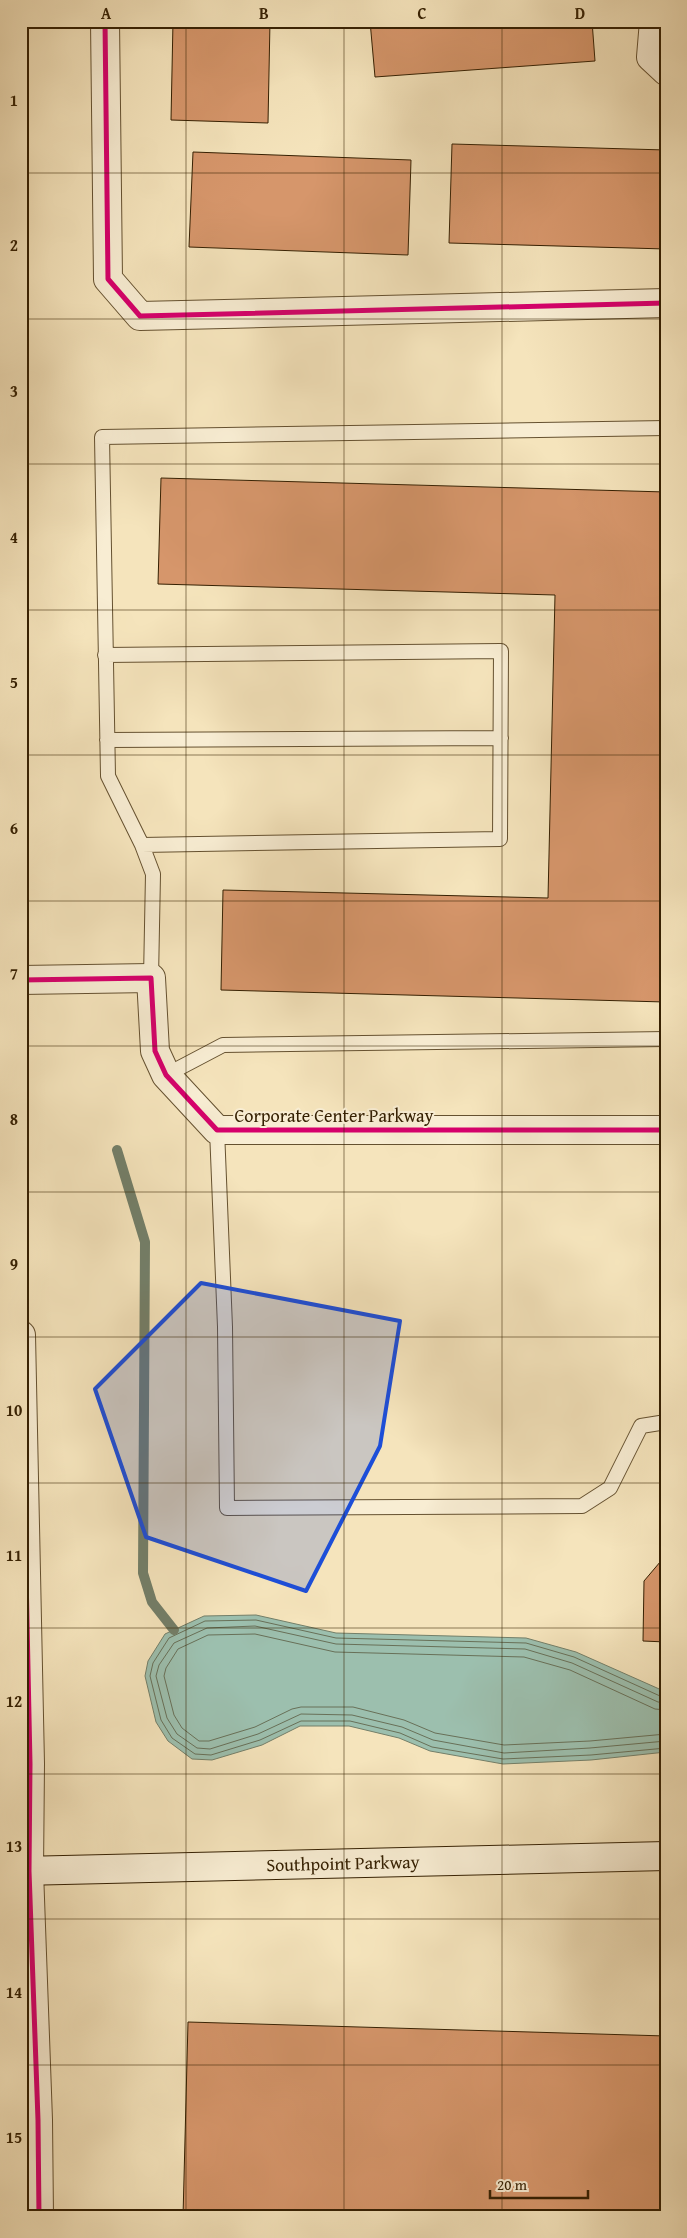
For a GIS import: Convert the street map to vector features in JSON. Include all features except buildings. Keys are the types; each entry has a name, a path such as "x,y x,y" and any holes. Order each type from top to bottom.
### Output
{"street":[{"path":"105,21 108,279 140,316 666,303"},
{"path":"654,21 651,57 666,71"},
{"path":"21,980 152,978"},
{"name":"Corporate Center Parkway","path":"152,978 155,1051 166,1075 217,1130 666,1130"},
{"path":"21,1335 30,1764 25,1871 40,2217"},
{"name":"Southpoint Parkway","path":"25,1871 666,1856"}],"lane":[{"path":"152,978 153,874 142,845 108,776 102,437 666,428"},
{"path":"105,655 501,651 500,840 142,845"},
{"path":"107,740 501,738"},
{"path":"166,1075 223,1045 666,1039"},
{"path":"217,1130 225,1327 227,1508 582,1506 610,1488 641,1426 666,1422"}],"highlighted area":[{"path":"201,1283 400,1321 380,1446 306,1591 146,1537 95,1389"}],"water":[{"path":"256,1615 336,1633 526,1638 576,1652 666,1692 666,1752 591,1760 503,1764 430,1751 399,1738 349,1726 300,1726 262,1745 212,1760 192,1759 168,1741 156,1722 145,1676 148,1661 165,1634 204,1616"}],"waterway":[{"path":"117,1150 145,1242 143,1573 152,1602 174,1630"}],"cycle path":[{"path":"105,21 108,279 140,316 666,303"},
{"path":"21,980 151,978 155,1051 166,1075 217,1130 666,1130"},
{"path":"21,1335 30,1764 29,1871 38,2120 39,2217"}]}
